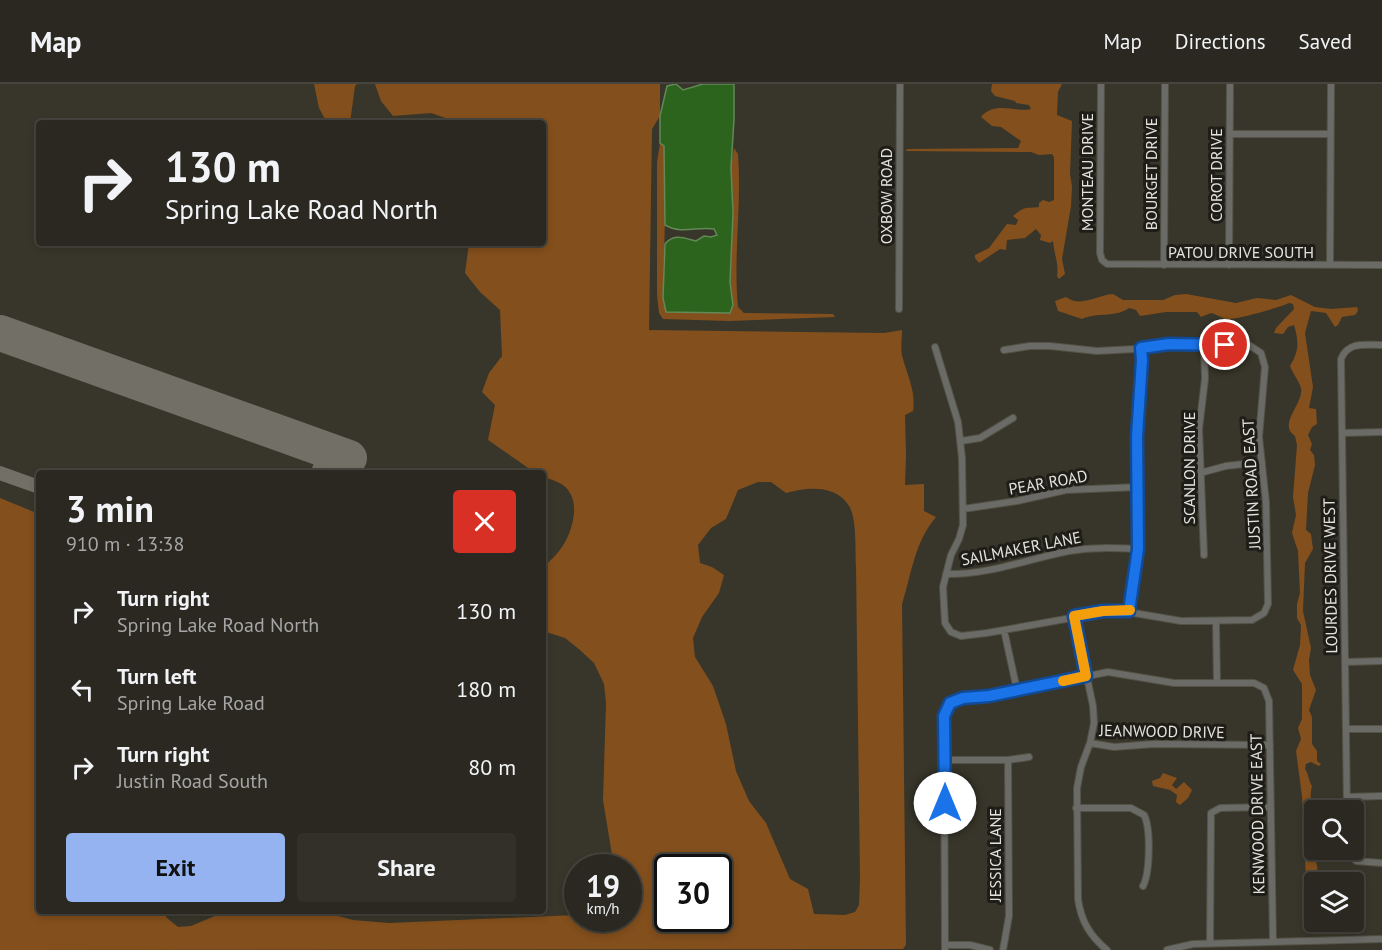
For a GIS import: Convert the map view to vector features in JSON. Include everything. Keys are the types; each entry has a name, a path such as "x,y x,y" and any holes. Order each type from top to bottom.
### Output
{"street":[{"name":"OXBOW ROAD","path":"899,309 900,84"},
{"name":"MONTEAU DRIVE","path":"1101,84 1100,253 1102,260"},
{"name":"BOURGET DRIVE","path":"1164,265 1165,84"},
{"name":"COROT DRIVE","path":"1229,265 1230,84"},
{"path":"1330,265 1331,84"},
{"path":"1230,134 1330,134"},
{"name":"PATOU DRIVE SOUTH","path":"1102,260 1112,265 1382,265"},
{"path":"1004,350 1050,345 1097,351 1169,344 1204,344"},
{"name":"JUSTIN ROAD EAST","path":"1204,344 1249,345 1260,353 1265,367 1259,437 1268,536 1268,604 1259,618 1216,622"},
{"name":"SCANLON DRIVE","path":"1204,344 1205,379 1199,429 1204,555"},
{"name":"LOURDES DRIVE WEST","path":"1347,797 1341,359 1345,350 1351,346 1382,345"},
{"path":"935,347 958,422 961,441 963,525 946,573 943,597 945,623 951,632 961,636 1103,611 1129,611 1167,620 1216,622 1217,683 1174,682 1118,672 1086,676 989,696 963,698 950,703 944,716 946,947 970,945 990,950"},
{"path":"1129,611 1138,549 1137,436 1141,348"},
{"path":"961,441 980,438 1013,418"},
{"path":"1342,433 1382,432"},
{"path":"1200,473 1226,466 1263,462"},
{"name":"PEAR ROAD","path":"963,508 1017,501 1066,490 1138,487"},
{"name":"SAILMAKER LANE","path":"946,573 981,572 1070,551 1095,548 1138,549"},
{"path":"1074,616 1093,714 1090,743 1078,781 1076,808 1079,911 1090,934 1107,950"},
{"path":"1004,630 1017,690"},
{"path":"1345,662 1382,661"},
{"name":"KENWOOD DRIVE EAST","path":"1217,683 1254,683 1264,688 1269,698 1273,941"},
{"path":"1346,729 1382,729"},
{"name":"JEANWOOD DRIVE","path":"1090,743 1114,747 1154,744 1270,745"},
{"path":"945,760 1008,760 1029,757"},
{"name":"JESSICA LANE","path":"1003,950 1009,923 1008,760"},
{"path":"1347,797 1382,796"},
{"path":"1210,943 1210,818 1213,811 1220,808 1270,807"},
{"path":"1076,808 1131,808 1144,814 1148,825 1148,873 1143,886"},
{"path":"1353,860 1382,863"},
{"path":"1167,950 1182,945 1210,943 1382,939"}],"shaded area":[{"path":"314,84 357,84 350,120 325,120 319,108"},
{"path":"375,84 660,84 660,116 652,129 649,330 884,333 902,330 902,356 914,404 913,411 905,415 905,485 924,484 924,511 936,517 918,548 902,604 906,945 903,949 0,950 0,498 36,513 36,914 165,914 178,927 191,926 220,914 330,914 353,920 389,923 564,916 564,932 642,932 642,854 612,854 603,800 606,703 604,684 594,663 580,650 565,638 546,632 546,566 563,545 570,531 574,515 573,500 562,484 546,478 546,470 531,470 488,440 495,405 482,392 489,373 502,356 500,310 480,292 465,273 469,246 546,246 546,120 451,120 431,113 393,116 381,101","holes":["758,482 771,482 786,493 802,489 829,491 843,499 852,511 853,518 856,566 860,879 859,905 855,912 845,915 814,914 808,889 790,879 766,823 749,801 736,771 726,724 713,686 695,657 693,638 702,617 719,593 724,575 700,563 698,545 711,528 726,519 738,490"]},
{"path":"676,84 683,90 703,84 734,84 730,282 733,305 730,313 666,312 663,298 665,244 676,237 696,241 704,236 717,235 714,229 683,230 665,225 664,146 660,143 660,116 667,86"},
{"path":"992,84 1062,84 1058,92 1057,115 1072,121 1070,174 1072,186 1062,259 1065,274 1059,279 1053,241 1050,243 1040,240 1041,235 1036,229 1025,238 1007,240 1006,250 1000,249 979,263 975,258 975,255 989,248 1007,224 1016,225 1018,220 1013,216 1021,210 1039,207 1039,203 1043,200 1049,202 1054,200 1054,157 1052,154 905,151 908,149 1018,148 1021,141 1001,127 992,126 981,117 999,108 1031,109 1029,105 995,96 991,91"},
{"path":"660,143 664,145 663,298 666,312 730,313 733,305 730,282 733,213 731,168 734,148 738,154 739,173 736,269 738,307 744,313 833,314 835,317 729,321 663,319 659,313 657,295 657,162"},
{"path":"1113,294 1123,300 1163,300 1175,295 1186,294 1236,303 1257,298 1276,300 1291,295 1315,307 1331,309 1357,307 1358,311 1355,315 1342,317 1335,327 1326,313 1311,311 1305,333 1313,387 1309,408 1316,409 1317,424 1312,427 1308,435 1312,444 1310,450 1314,455 1315,465 1308,493 1306,530 1311,534 1313,549 1305,563 1303,611 1311,648 1310,675 1316,690 1309,710 1312,717 1312,744 1317,751 1317,761 1321,764 1319,766 1311,762 1306,764 1305,769 1312,786 1312,800 1304,800 1304,838 1302,796 1296,751 1301,739 1298,728 1302,719 1302,684 1293,670 1300,645 1301,625 1297,618 1300,593 1298,551 1292,533 1296,515 1293,497 1297,445 1289,426 1299,401 1301,388 1290,366 1297,346 1294,325 1288,327 1283,334 1274,333 1294,309 1293,304 1289,303 1229,319 1211,313 1201,317 1197,312 1166,312 1140,316 1136,310 1129,308 1118,313 1082,319 1058,311 1055,301 1066,297 1083,301"},
{"path":"1163,773 1177,778 1172,785 1176,789 1184,782 1192,790 1188,798 1180,805 1176,802 1177,795 1170,790 1153,786 1152,781 1160,778"},
{"path":"1305,860 1315,860 1317,872 1306,872"}],"taxiway":[{"path":"319,470 327,450"},
{"path":"0,473 36,486"}],"runway":[{"path":"0,333 349,458"}],"slow traffic":[{"path":"1063,681 1086,676 1074,616 1103,611 1130,610"}],"route":[{"path":"945,803 944,716 950,703 957,699 989,696 1086,676 1074,616 1103,611 1129,611 1138,549 1137,436 1141,348 1169,344 1225,345"}]}
